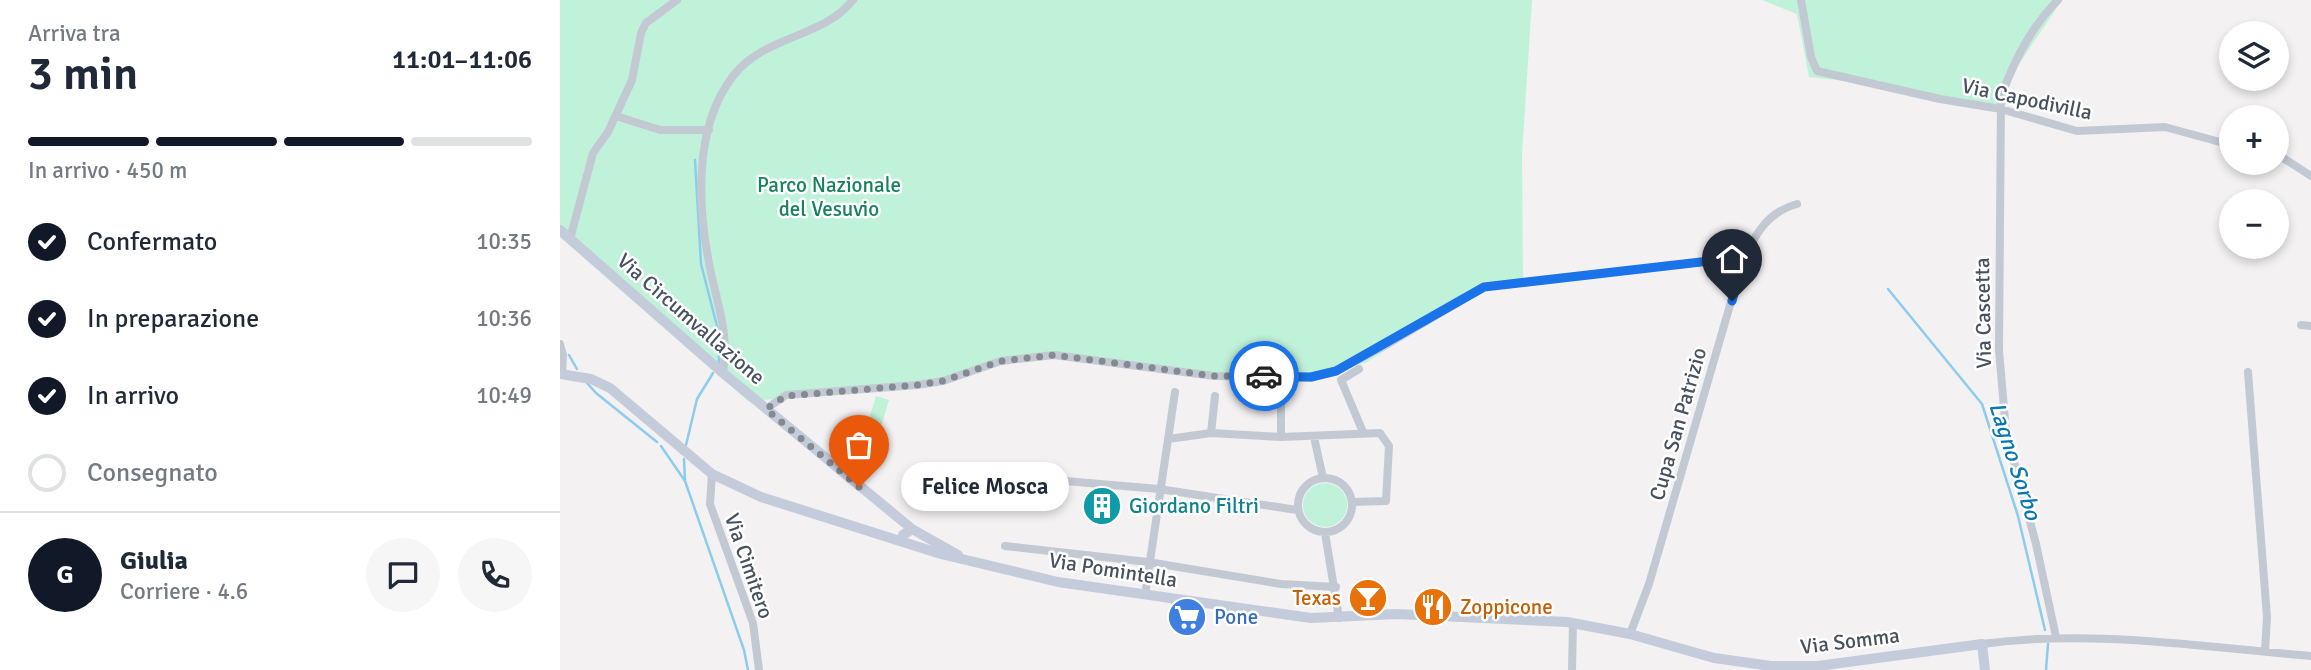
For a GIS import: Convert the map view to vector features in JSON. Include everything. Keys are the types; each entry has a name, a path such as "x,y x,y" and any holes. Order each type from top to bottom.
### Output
{"main road":[{"name":"Via Circumvallazione","path":"560,230 723,373 895,517 909,536"},
{"name":"Via Pomintella","path":"561,374 591,379 610,388 712,474 761,496 884,536 909,536 963,559 1004,572 1275,615 1339,618 1397,614"},
{"name":"Via Somma","path":"1397,614 1573,623 1630,634 1714,658 1771,666 1818,666 1982,644"},
{"path":"1982,644 1985,670"}],"street":[{"path":"570,239 593,153 616,117 636,69 637,44 641,33 646,23 677,0"},
{"path":"723,373 726,332 703,221 704,167 709,130 721,93 753,55 781,40 827,23 844,11 853,0"},
{"name":"Via Capodivilla","path":"1801,0 1811,57 1817,71 1940,99 2001,109 2077,131 2165,127 2219,142"},
{"name":"Via Cascetta","path":"2056,637 2036,544 2006,432 1998,350 2001,97 2010,70 2042,18 2058,0"},
{"path":"616,117 660,130 709,130"},
{"path":"2289,162 2311,176"},
{"name":"Cupa San Patrizio","path":"1630,634 1649,584 1744,257 1759,228 1779,209 1797,204"},
{"path":"766,409 786,396 930,383 1001,361 1042,356 1114,361 1214,376 1311,377 1336,371 1484,287 1744,257"},
{"path":"2301,325 2311,326"},
{"path":"560,344 563,355 561,374"},
{"path":"1359,369 1341,380 1363,432"},
{"path":"2248,372 2267,617 2265,651"},
{"path":"1145,595 1175,392"},
{"path":"1211,433 1216,396"},
{"path":"1281,397 1281,437"},
{"path":"1168,439 1211,433 1314,437 1380,433 1389,446 1386,502 1352,502"},
{"path":"1314,437 1323,478"},
{"name":"Via Cimitero","path":"712,474 710,504 753,623 760,670"},
{"path":"1018,477 1159,489 1297,510"},
{"path":"1323,478 1331,478 1345,487 1352,502 1349,520 1343,527 1325,533 1310,529 1297,510 1300,492 1314,480 1323,478"},
{"path":"1325,533 1339,618"},
{"path":"1005,546 1148,562 1227,577 1336,587"},
{"path":"1572,670 1573,623"},
{"name":"Via Somma","path":"1982,644 2056,637 2137,639 2311,656"}],"green space":[{"name":"Parco Nazionale del Vesuvio","path":"560,0 1532,0 1522,154 1523,281 1483,288 1367,362 1306,380 1211,378 1089,359 1036,357 979,369 936,386 748,401 560,237"},
{"path":"1762,0 2062,0 2015,70 1997,112 1855,82 1809,77 1797,14"},
{"path":"876,396 889,400 875,447 862,443"},
{"path":"1325,483 1334,484 1341,489 1346,496 1346,514 1341,521 1334,526 1325,527 1316,526 1309,521 1304,514 1303,505 1304,496 1309,489 1316,484"}],"waterway":[{"path":"695,160 701,264 718,330 719,363"},
{"name":"Lagno Sorbo","path":"1888,289 1982,404 2018,516 2045,630"},
{"path":"569,355 577,369"},
{"path":"686,445 697,399 713,373"},
{"path":"587,383 657,442"},
{"path":"661,446 685,481"},
{"path":"684,459 685,481 744,650 748,670"},
{"name":"Lagno Sorbo","path":"2046,670 2048,644"}],"way so far":[{"path":"859,487 766,409 774,401 786,396 943,381 1001,361 1036,356 1054,355 1114,361 1214,376 1264,376"}],"place":[{"name":"Felice Mosca","path":"859,487"},
{"name":"Giordano Filtri","path":"1102,506"},
{"name":"Texas","path":"1368,598"},
{"name":"Zoppicone","path":"1433,607"},
{"name":"Pone","path":"1187,617"}],"route":[{"path":"1264,376 1311,377 1336,371 1484,287 1497,284 1687,266 1744,257 1732,301"}]}
